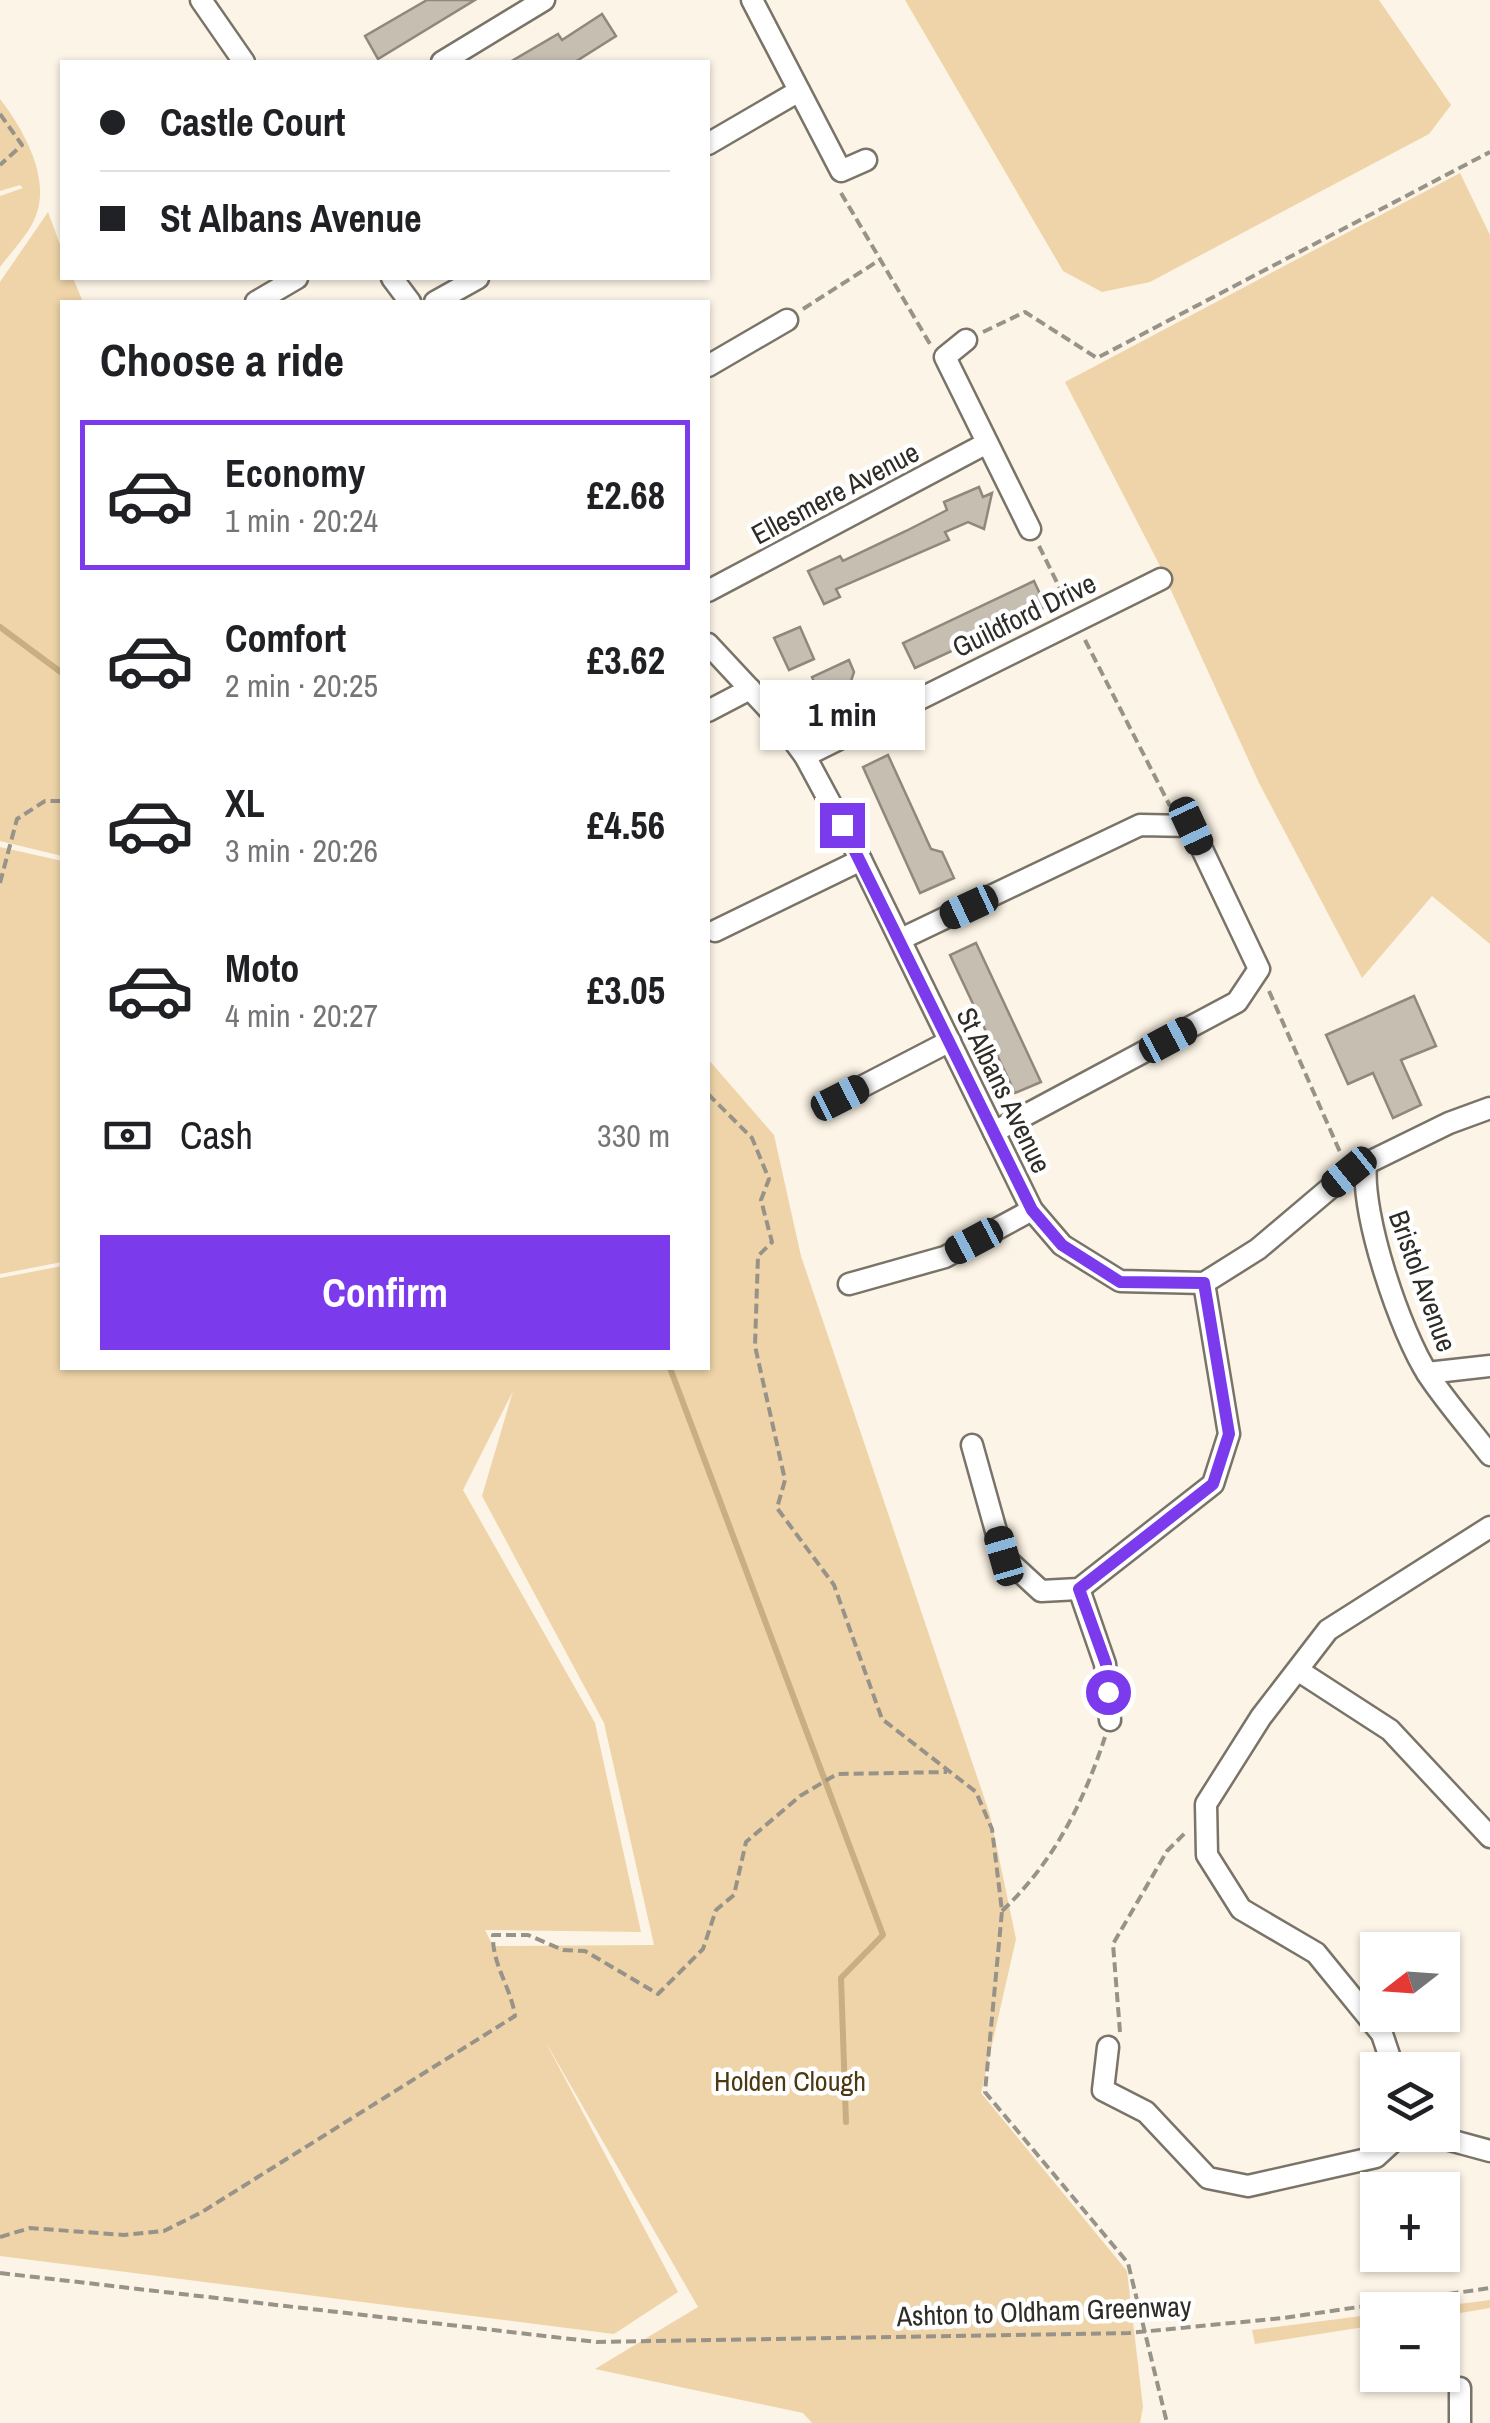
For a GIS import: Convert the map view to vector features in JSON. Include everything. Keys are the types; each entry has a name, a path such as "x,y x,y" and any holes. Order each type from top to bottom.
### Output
{"street":[{"path":"201,0 243,60"},
{"path":"445,60 544,0"},
{"path":"752,0 841,171 866,160"},
{"path":"710,143 800,91"},
{"path":"259,300 294,280"},
{"path":"439,300 474,280"},
{"path":"710,365 786,320"},
{"path":"966,340 945,357 1030,529"},
{"name":"Ellesmere Avenue","path":"710,590 988,443"},
{"name":"Guildford Drive","path":"805,756 1161,580"},
{"name":"St Albans Avenue","path":"710,646 805,756 901,939 1032,1210 1062,1245 1120,1282 1204,1283"},
{"path":"710,709 750,689"},
{"path":"901,939 1140,826 1191,826 1259,969 1237,1002 994,1132"},
{"path":"714,931 861,860"},
{"path":"840,1098 950,1041"},
{"path":"972,1445 1004,1556 1041,1591 1079,1589 1213,1484 1229,1434 1204,1283 1258,1249 1357,1168 1449,1123 1490,1108"},
{"name":"Bristol Avenue","path":"1357,1168 1388,1276 1427,1373 1490,1455"},
{"path":"848,1284 945,1257 1032,1210"},
{"path":"1427,1373 1490,1366"},
{"path":"1388,2052 1382,2034 1316,1953 1241,1909 1207,1855 1206,1804 1261,1718 1328,1630 1490,1527"},
{"path":"1079,1589 1106,1664 1110,1720"},
{"path":"1299,1671 1390,1730 1490,1837"},
{"path":"1108,2047 1104,2090 1146,2112 1208,2178 1248,2186 1376,2157 1381,2152"},
{"path":"1460,2143 1490,2151"},
{"path":"1460,2392 1460,2423"}],"path":[{"path":"0,114 22,145 0,165"},
{"path":"966,340 1025,312 1097,358 1490,152"},
{"path":"841,171 841,192 878,262 924,339 945,357"},
{"path":"786,320 878,262"},
{"path":"1030,529 1180,826"},
{"path":"0,882 18,819 45,801 60,801"},
{"path":"1259,969 1357,1168"},
{"path":"710,1096 752,1138 769,1179 761,1200 772,1242 758,1256 755,1346 785,1480 777,1508 834,1585 882,1719 976,1792 992,1828 1002,1911 985,2092 1128,2263 1166,2423"},
{"path":"1002,1911 1038,1877 1055,1847 1088,1788 1110,1720"},
{"path":"0,2237 30,2228 124,2235 164,2231 202,2212 515,2016 512,1998 492,1955 493,1935 528,1934 563,1950 585,1951 658,1994 671,1986 703,1949 716,1910 734,1895 746,1842 800,1796 837,1774 949,1772"},
{"path":"1108,2047 1121,2030 1113,1944 1182,1831"},
{"name":"Ashton to Oldham Greenway","path":"0,2273 598,2342 1144,2331 1282,2318 1490,2288"}],"green space":[{"path":"905,0 1379,0 1451,105 1429,134 1150,282 1102,292 1063,271"},
{"path":"0,99 32,153 40,200 33,222 0,267 0,196 23,188 20,185 0,191"},
{"path":"1460,173 1490,235 1490,944 1432,896 1362,978 1259,783 1158,562 1065,382"},
{"path":"48,212 60,245 60,280 74,280 82,300 60,300 60,856 0,841 0,282"},
{"path":"0,847 60,861 60,1262 0,1274"},
{"name":"Holden Clough","path":"710,1061 774,1135 801,1256 990,1815 1016,1939 981,2093 1127,2271 1143,2407 1140,2423 812,2423 803,2413 595,2369 698,2307 544,2039 678,2292 614,2334 0,2256 0,1278 60,1266 60,1370 710,1370","holes":["513,1391 482,1496 604,1723 654,1945 493,1946 485,1930 641,1932 595,1723 463,1490"]},
{"path":"1490,2300 1490,2308 1460,2313 1460,2304"},
{"path":"1360,2316 1360,2328 1255,2344 1252,2330"}],"building":[{"path":"427,0 475,0 378,59 365,36"},
{"path":"602,14 616,36 578,60 513,60 558,34 562,40"},
{"path":"979,487 983,497 992,493 984,529 968,522 945,532 949,540 836,589 840,597 824,604 808,571 840,556 843,561 906,531 947,510 944,502"},
{"path":"1034,581 1046,607 915,668 903,643"},
{"path":"800,627 814,659 789,670 774,638"},
{"path":"849,660 854,672 848,690 852,697 826,709 812,677"},
{"path":"888,755 931,849 942,852 954,878 920,893 863,767"},
{"path":"976,943 1041,1082 1015,1093 950,955"},
{"path":"1414,996 1436,1046 1401,1060 1421,1105 1393,1118 1373,1073 1348,1084 1326,1035"}],"waterway":[{"path":"0,627 60,672"},
{"path":"671,1370 883,1935 841,1978 846,2122"}],"route":[{"path":"842,825 1032,1210 1062,1245 1120,1282 1204,1283 1229,1434 1213,1484 1079,1589 1106,1664 1108,1692"}]}
